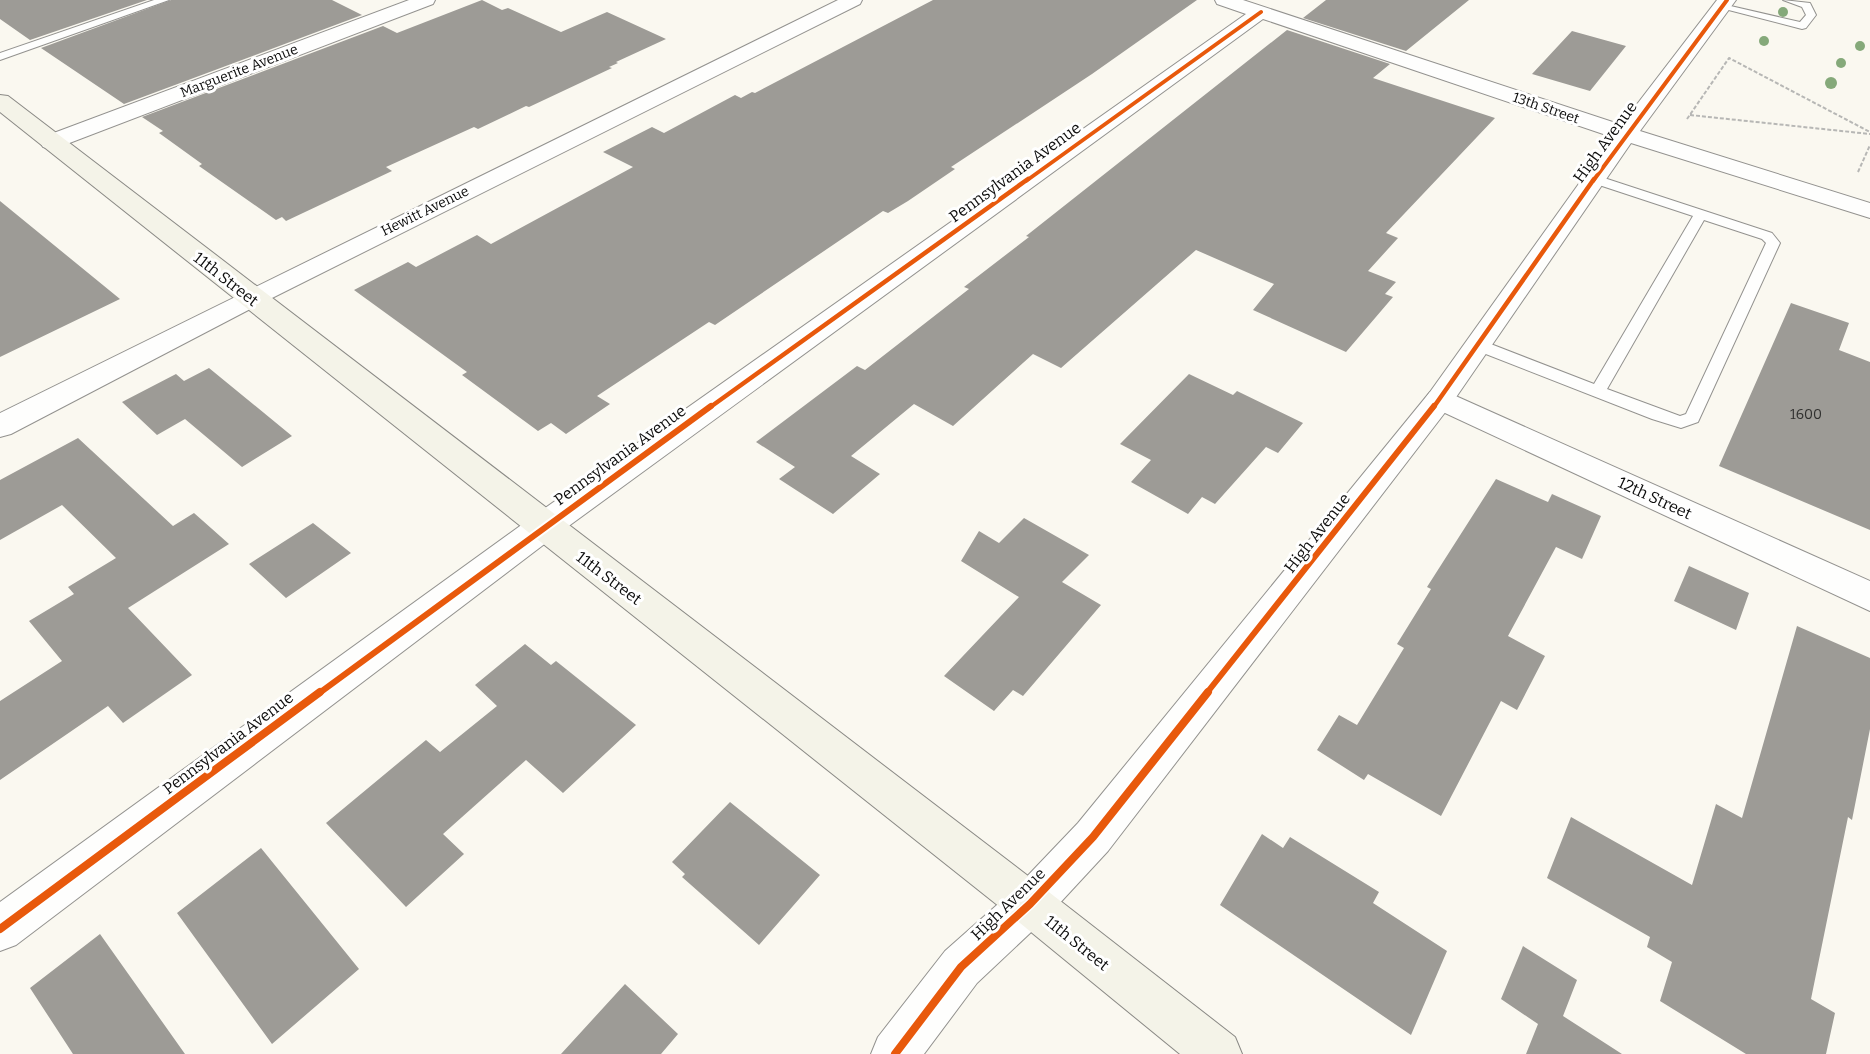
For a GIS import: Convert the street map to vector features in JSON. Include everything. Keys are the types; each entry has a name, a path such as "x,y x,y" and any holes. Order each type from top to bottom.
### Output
{"main road":[{"name":"11th Street","path":"0,101 543,527 1030,904 1114,974 1218,1054"}],"street":[{"name":"Marguerite Avenue","path":"51,142 426,0"},
{"name":"Hewitt Avenue","path":"0,426 251,298 852,0"},
{"name":"13th Street","path":"1224,0 1626,134 1870,211"},
{"name":"High Avenue","path":"894,1054 961,967 1030,904 1093,837 1440,399 1626,134 1724,4"},
{"name":"Pennsylvania Avenue","path":"0,929 543,527 1261,12"},
{"name":"12th Street","path":"1440,399 1870,597"}],"lane":[{"path":"0,57 164,0"},
{"path":"1724,4 1802,26 1811,15 1806,5 1788,0"},
{"path":"1478,345 1681,422 1692,418 1773,243 1767,236 1595,179"},
{"path":"1597,392 1701,214"}],"path":[{"path":"1729,58 1870,133 1690,115 1729,58"},
{"path":"1859,167 1870,145"}],"building":[{"path":"0,0 147,0 30,40 0,19"},
{"path":"171,0 332,0 362,15 124,104 41,48"},
{"path":"482,0 502,10 508,8 561,32 607,12 666,39 616,62 618,63 609,67 612,68 529,107 526,106 478,129 474,127 386,167 392,171 286,221 282,217 276,220 199,166 202,164 159,133 163,131 142,117 383,26 397,33"},
{"path":"933,0 1197,0 1092,74 951,167 955,169 908,201 888,213 883,211 715,325 709,322 597,396 610,404 566,434 551,423 538,431 462,375 467,372 354,290 408,262 416,267 477,235 491,244 633,167 603,152 652,127 664,133 735,95 741,98 752,92 755,93"},
{"path":"1326,0 1469,0 1406,51 1303,18"},
{"path":"1287,30 1390,64 1373,78 1495,118 1386,233 1398,238 1368,271 1396,282 1385,294 1393,297 1346,352 1253,310 1274,284 1196,250 1061,368 1033,354 953,426 914,404 851,456 880,474 833,514 779,479 795,467 756,442 857,366 865,370 969,289 964,287 1029,237 1026,236"},
{"path":"1572,31 1626,46 1590,91 1532,74"},
{"path":"0,201 120,299 0,357"},
{"path":"1791,303 1849,323 1839,350 1870,362 1870,530 1719,466"},
{"path":"209,368 292,436 242,467 185,419 157,435 122,402 176,374 184,381"},
{"path":"1189,374 1233,395 1237,391 1303,423 1278,453 1266,447 1215,504 1202,497 1188,514 1131,482 1151,460 1120,444"},
{"path":"78,438 173,526 194,513 229,544 128,608 192,675 123,723 108,706 0,780 0,701 62,661 29,621 74,594 68,587 116,558 62,505 0,540 0,480"},
{"path":"1496,479 1548,502 1552,494 1601,516 1582,559 1556,547 1508,636 1545,656 1517,710 1501,701 1441,816 1368,774 1364,780 1317,750 1339,715 1357,725 1404,648 1397,644 1431,589 1427,587"},
{"path":"1024,518 1089,555 1062,582 1101,605 1023,696 1013,690 994,711 944,676 1019,597 961,561 979,531 999,543"},
{"path":"313,523 351,553 286,598 249,564"},
{"path":"1689,566 1749,593 1736,630 1674,601"},
{"path":"1797,626 1870,658 1870,729 1852,820 1848,817 1811,999 1835,1013 1826,1054 1746,1054 1660,1001 1672,962 1647,947 1650,937 1547,878 1571,817 1692,885 1716,804 1742,818"},
{"path":"525,644 551,665 556,661 636,725 563,793 526,760 443,834 464,854 406,907 326,823 426,740 440,752 497,706 475,685"},
{"path":"730,802 820,875 759,945 682,877 685,874 672,862"},
{"path":"1262,834 1283,848 1290,837 1379,892 1373,903 1447,951 1411,1035 1220,905"},
{"path":"261,848 359,969 272,1044 177,913"},
{"path":"100,934 185,1054 73,1054 30,988"},
{"path":"1523,946 1577,980 1563,1016 1622,1054 1526,1054 1538,1024 1501,999"},
{"path":"625,984 678,1034 661,1054 561,1054"}],"cycle path":[{"path":"895,1054 961,967 1030,904 1093,837 1440,399 1626,134 1727,0"},
{"path":"0,929 543,527 1261,12"}]}
